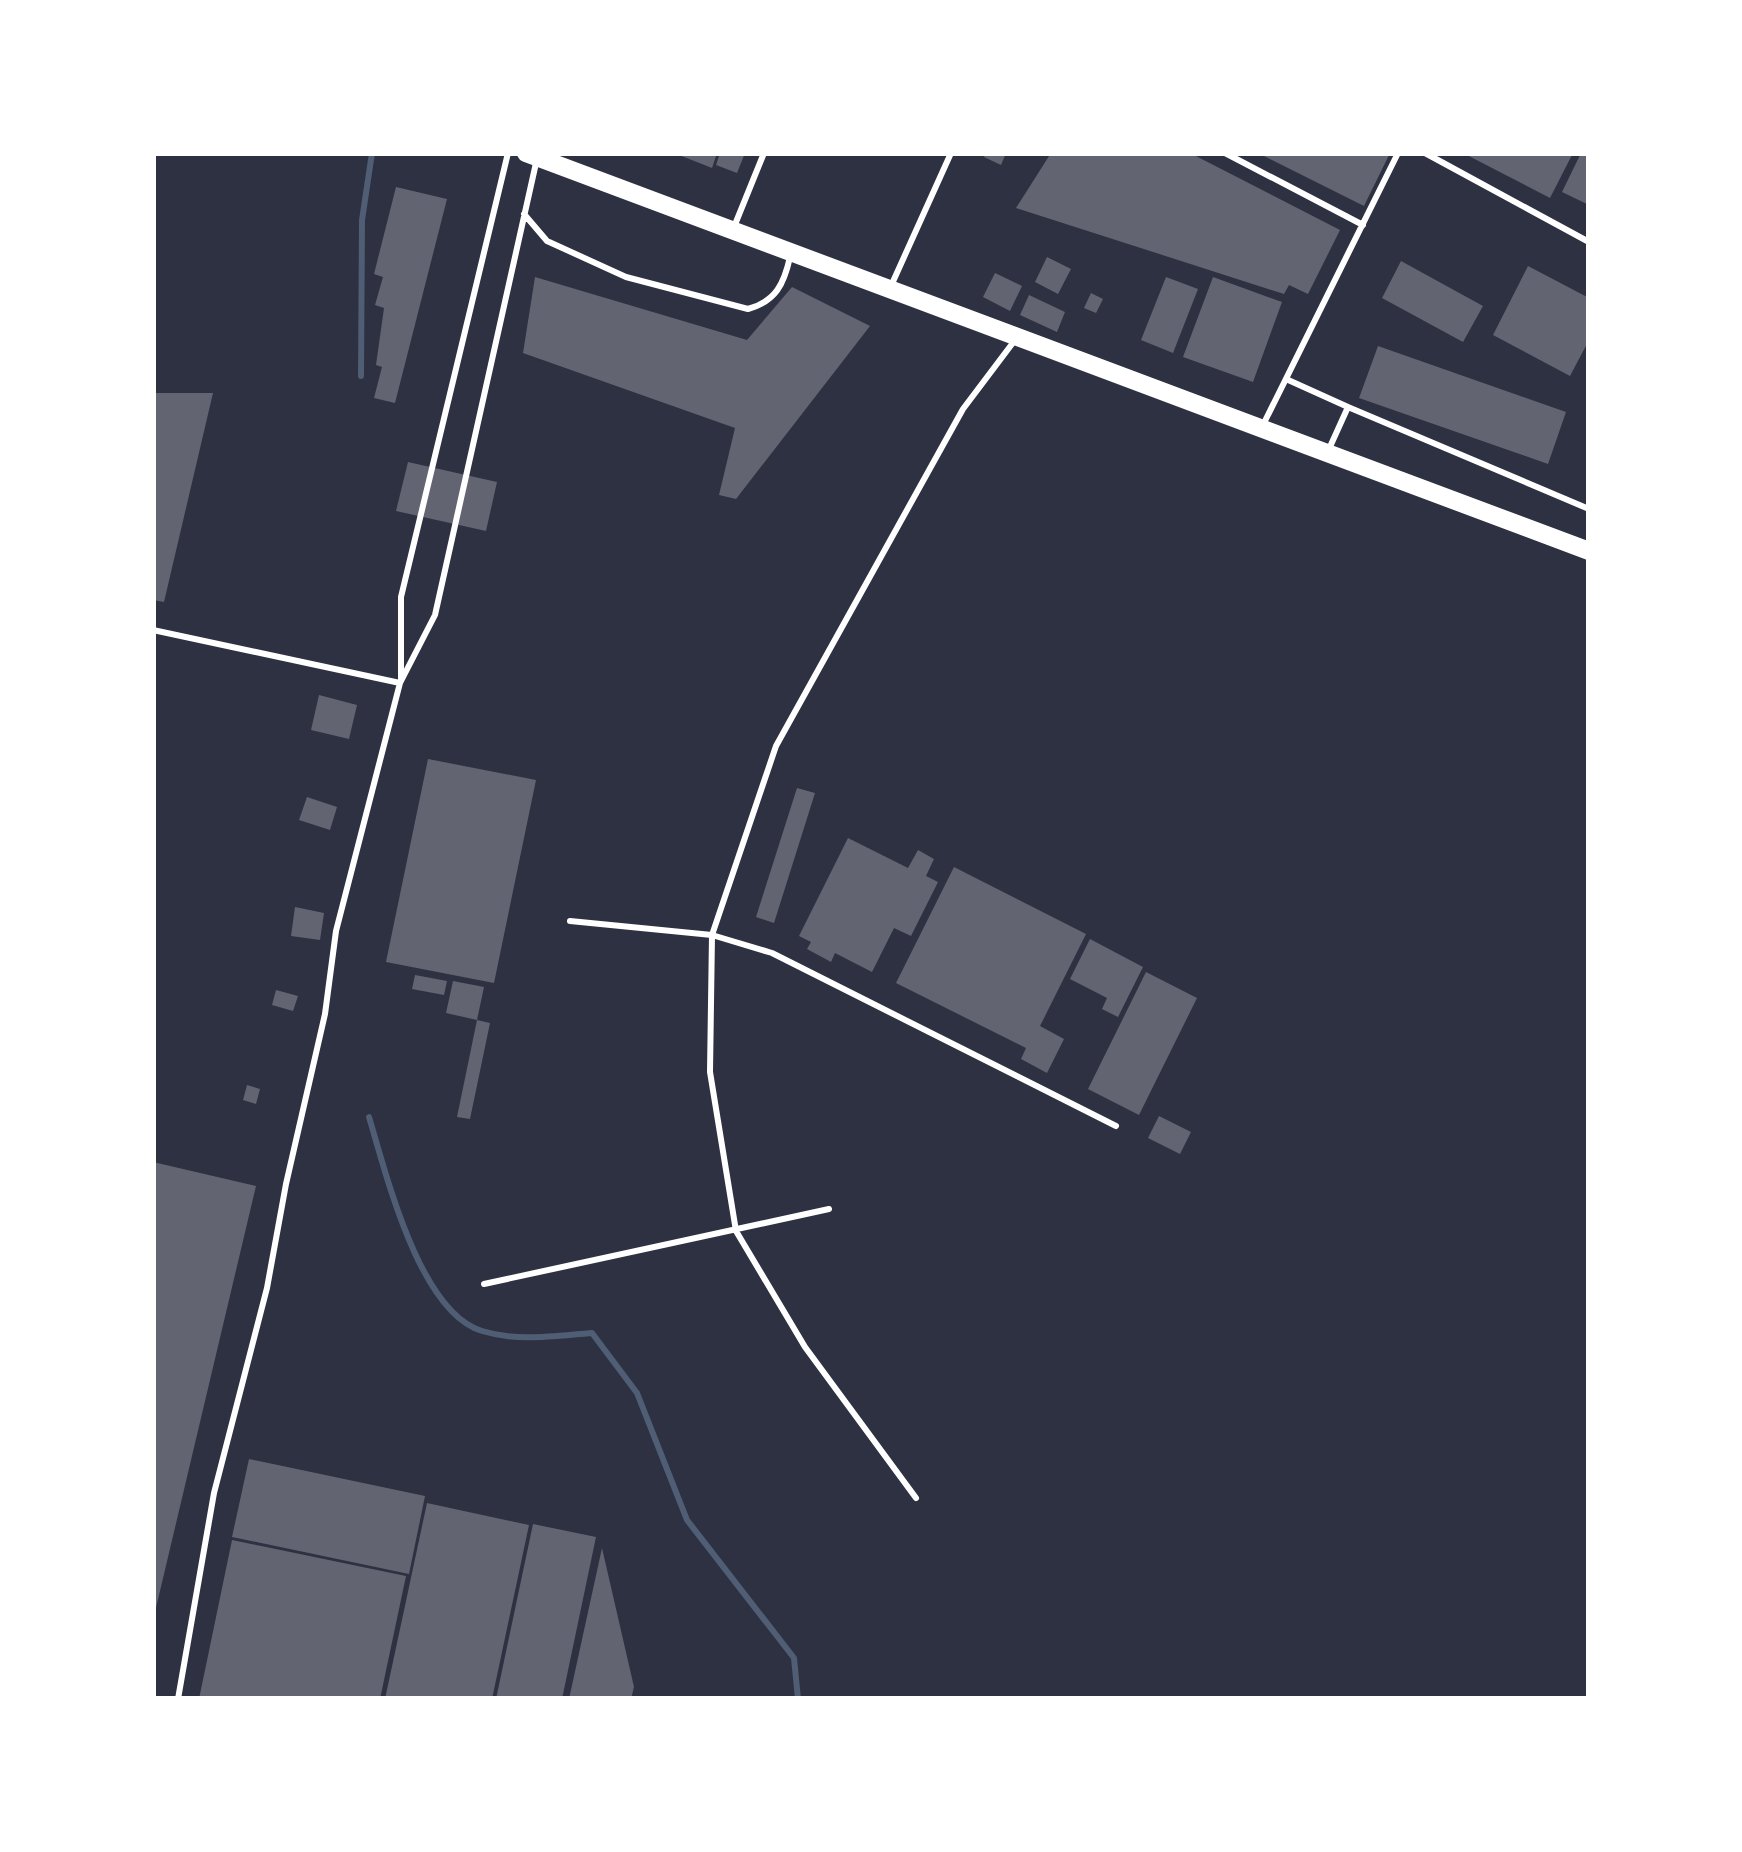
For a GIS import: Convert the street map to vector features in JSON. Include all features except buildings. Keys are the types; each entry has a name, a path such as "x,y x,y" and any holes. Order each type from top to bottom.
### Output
{"main road":[{"path":"531,155 1589,551"}],"lane":[{"path":"400,683 401,597 508,153"},
{"path":"732,231 764,153"},
{"path":"890,289 951,153"},
{"path":"1225,153 1363,225"},
{"path":"1260,430 1398,153"},
{"path":"1425,153 1589,242"},
{"path":"178,1699 214,1493 267,1288 325,1014 336,931 400,683 435,615 524,214 531,155"},
{"path":"524,214 547,241 626,277 748,308 764,304 784,284 791,254"},
{"path":"916,1498 805,1347 736,1232 710,1072 712,935 776,746 963,409 1018,336"},
{"path":"1286,380 1589,509"},
{"path":"1327,455 1348,407"},
{"path":"153,630 400,683"},
{"path":"570,921 712,935 772,953 1116,1126"},
{"path":"484,1283 829,1209"}],"waterway":[{"path":"361,376 362,220 372,153"},
{"path":"369,1117 408,1238 440,1297 460,1319 482,1331 509,1336 592,1333 637,1393 687,1520 794,1658 798,1699"}]}
